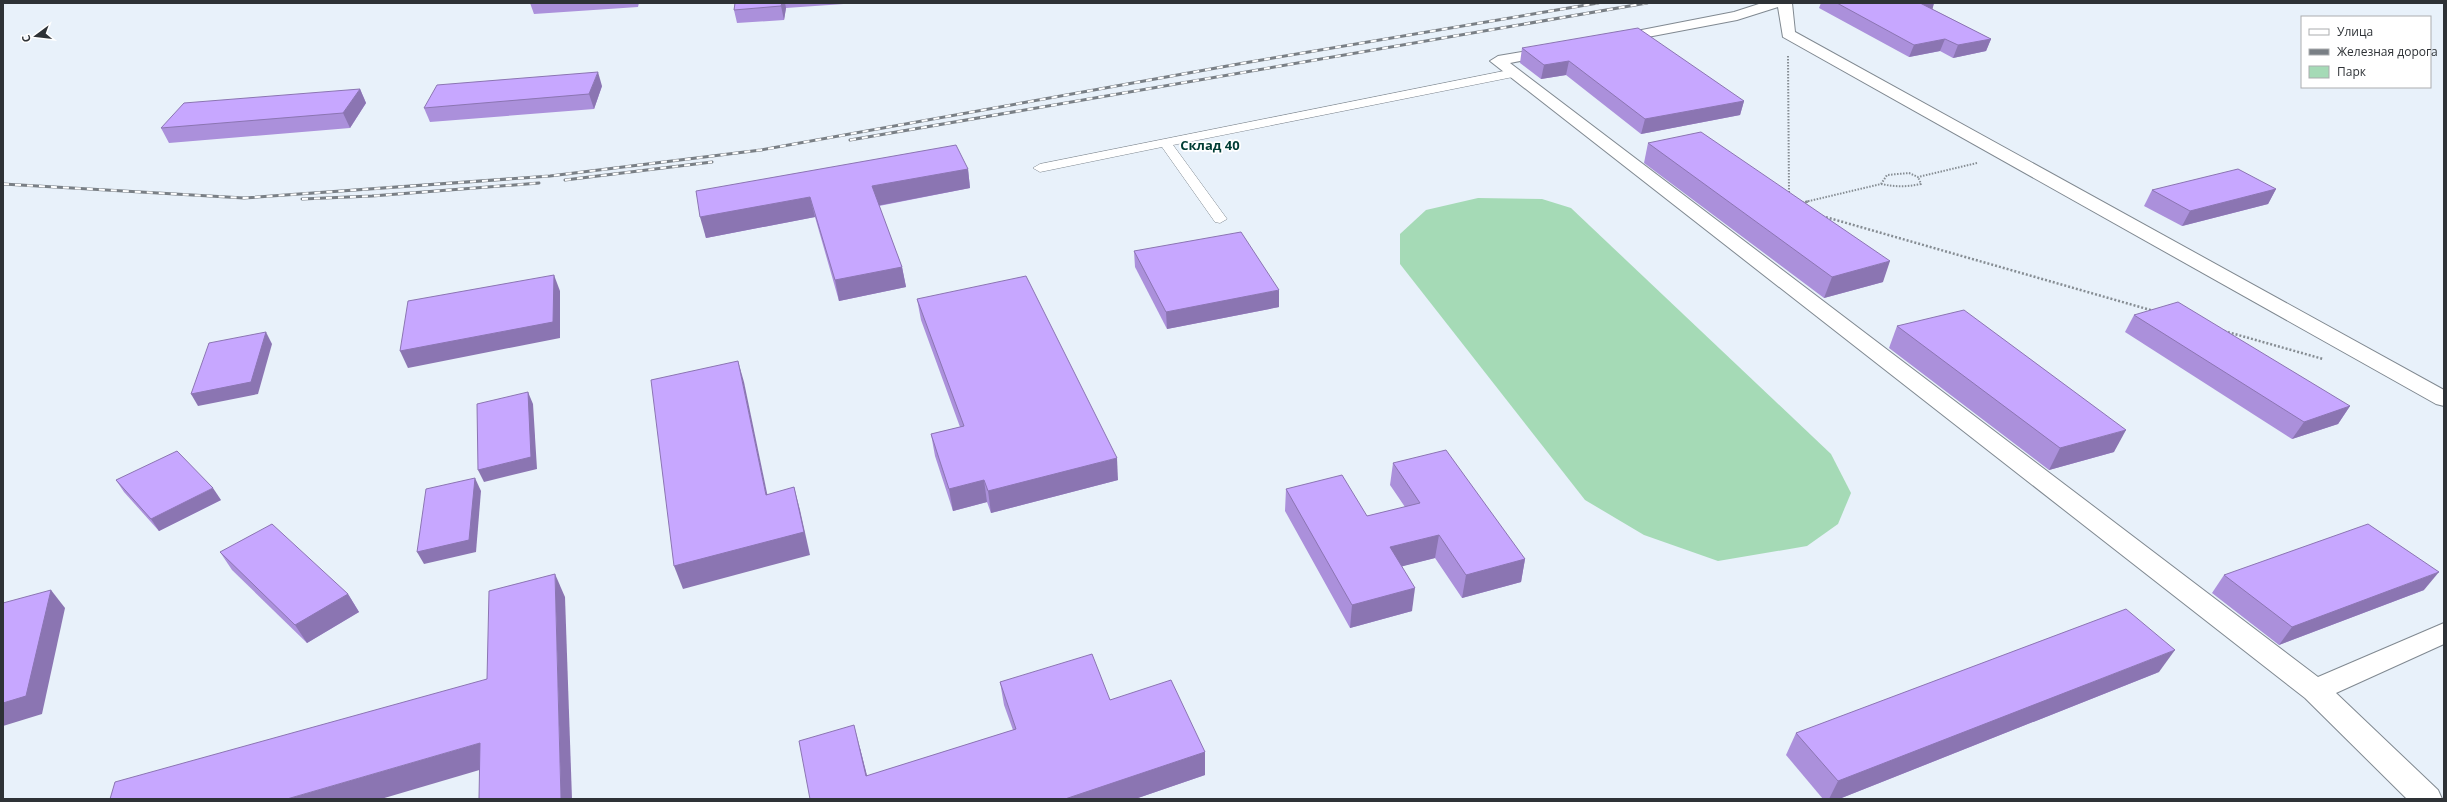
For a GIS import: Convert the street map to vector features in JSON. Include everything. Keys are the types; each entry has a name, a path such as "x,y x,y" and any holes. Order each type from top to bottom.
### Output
{"street":[{"path":"1598,42 1737,16 1776,3"},
{"path":"1784,3 1788,34 2004,156 2444,399"},
{"path":"1568,48 1498,61 2316,690 2427,799"},
{"path":"2316,690 2444,633"}],"lane":[{"path":"1040,168 1514,73"},
{"path":"1165,143 1220,219"}],"path":[{"path":"1788,34 1789,199"},
{"path":"1881,184 1887,175 1909,173 1918,177 2004,156"},
{"path":"1797,205 1881,184 1897,188 1910,187 1921,184 1918,177"},
{"path":"1820,215 2157,312"},
{"path":"2218,329 2326,360"}],"green space":[{"path":"1478,198 1542,199 1571,208 1831,454 1851,493 1838,524 1807,546 1718,561 1644,535 1585,500 1400,264 1400,234 1426,210"}],"building":[{"path":"735,3 782,3 781,6 734,10"},
{"path":"1837,3 1920,3 1991,39 1958,45 1945,39 1914,45"},
{"path":"1638,28 1744,101 1645,119 1569,61 1544,65 1522,48"},
{"path":"598,72 589,94 424,108 437,85"},
{"path":"360,89 343,113 161,128 184,103"},
{"path":"1701,132 1890,261 1832,277 1648,143"},
{"path":"956,145 968,169 872,186 902,267 835,280 810,197 700,217 696,191"},
{"path":"2238,169 2276,189 2190,211 2152,190"},
{"path":"1241,232 1279,290 1166,312 1134,251"},
{"path":"554,275 553,322 400,351 408,301"},
{"path":"1026,276 1117,458 988,491 984,480 949,489 931,434 964,426 917,299"},
{"path":"2178,302 2350,406 2304,422 2134,315"},
{"path":"1964,310 2126,430 2060,448 1897,326"},
{"path":"266,332 251,382 191,394 209,343"},
{"path":"738,361 766,495 794,487 804,532 674,566 651,380"},
{"path":"528,392 531,457 478,470 477,404"},
{"path":"1446,450 1525,559 1466,575 1439,535 1390,547 1415,588 1352,605 1286,489 1342,475 1367,516 1420,503 1393,463"},
{"path":"177,451 213,488 151,519 116,480"},
{"path":"475,478 469,540 417,552 426,489"},
{"path":"272,524 348,594 295,625 220,552"},
{"path":"2368,524 2439,572 2292,627 2224,575"},
{"path":"555,574 561,799 479,799 480,743 287,799 110,799 115,782 487,679 489,591"},
{"path":"51,590 26,696 3,703 3,603"},
{"path":"2126,609 2175,650 1838,781 1796,733"},
{"path":"1092,654 1110,700 1171,680 1205,752 1065,799 810,799 799,741 854,725 866,776 1016,729 1000,682"}],"railway":[{"path":"3,184 244,198 550,176 761,150 1244,63 1598,3"},
{"path":"850,140 1647,3"},
{"path":"565,180 712,162"},
{"path":"302,199 372,196 539,183"}],"district":[{"name":"Склад 40","path":"1210,145"}]}
